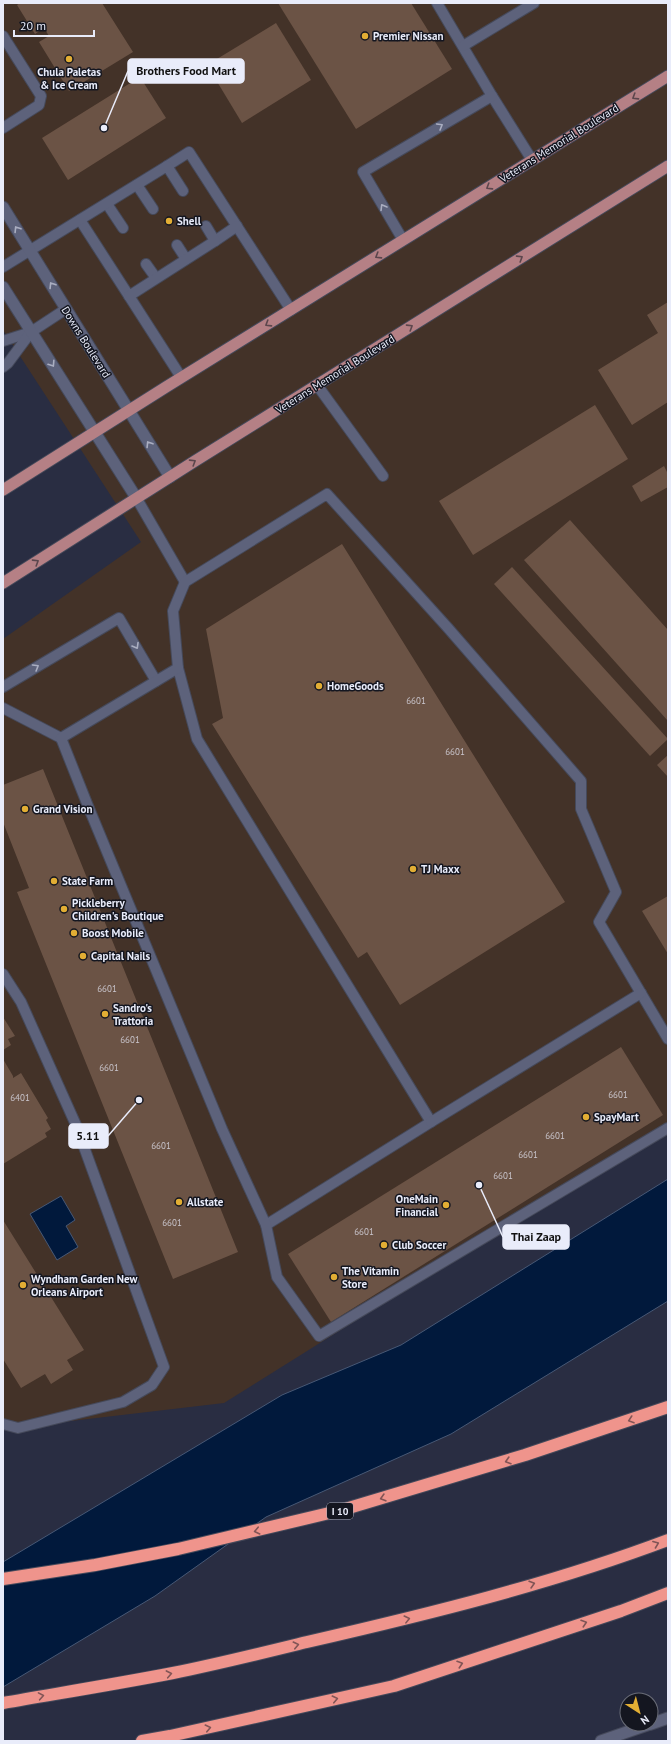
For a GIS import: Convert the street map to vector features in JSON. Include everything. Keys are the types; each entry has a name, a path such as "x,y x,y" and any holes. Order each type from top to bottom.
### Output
{"highway":[{"name":"I 10","path":"3,1579 95,1566 178,1549 342,1510 525,1456 668,1407"},
{"path":"3,1703 173,1673 369,1628 469,1603 549,1580 668,1540"},
{"path":"142,1741 394,1686 621,1611 668,1593"}],"main road":[{"name":"Veterans Memorial Boulevard","path":"3,490 181,377 668,76"},
{"name":"Veterans Memorial Boulevard","path":"3,583 666,166"}],"street":[{"name":"Downs Boulevard","path":"3,207 170,477"},
{"path":"3,288 137,499"},
{"path":"601,1741 627,1732"}],"lane":[{"path":"437,3 532,160"},
{"path":"463,46 534,3"},
{"path":"3,36 41,96 39,105 3,128"},
{"path":"403,240 362,172 492,96"},
{"path":"3,267 31,252 189,152 291,310"},
{"path":"167,166 183,191"},
{"path":"137,185 153,209"},
{"path":"107,204 123,228"},
{"path":"80,220 181,377"},
{"path":"206,226 215,241"},
{"path":"129,296 237,226"},
{"path":"177,245 186,259"},
{"path":"146,264 156,278"},
{"path":"3,341 31,332 66,309"},
{"path":"3,367 8,363 31,332"},
{"path":"317,385 383,476"},
{"path":"431,1122 197,739 178,668 173,611 185,582 327,494 448,628 581,781 580,809 616,892 599,922 668,1039"},
{"path":"137,499 185,582"},
{"path":"3,687 119,618 156,681"},
{"path":"61,738 178,668"},
{"path":"3,708 61,738 99,834 222,1129 266,1225 276,1277 320,1336 668,1128"},
{"path":"3,974 21,1002 76,1125 164,1366 152,1384 123,1402 18,1428 3,1424"},
{"path":"266,1225 641,993"}],"shaded area":[{"path":"3,3 668,3 668,1125 224,1403 3,1429 3,639 141,542 3,330"}],"water":[{"path":"668,1179 668,1301 451,1434 266,1517 155,1596 3,1687 3,1562 282,1395 401,1345"},
{"path":"61,1196 75,1220 66,1226 78,1247 57,1260 30,1214"}],"building":[{"path":"20,3 102,3 133,52 69,91 39,42 49,36 44,28 35,34 17,5"},
{"name":"Premier Nissan","path":"278,3 411,3 452,69 356,129"},
{"path":"276,23 311,80 242,123 207,65"},
{"path":"140,77 166,118 68,180 42,138"},
{"path":"668,302 668,402 632,425 598,370 658,333 647,315"},
{"path":"595,405 628,459 473,555 439,501"},
{"path":"664,466 668,474 668,487 641,502 632,486"},
{"path":"570,520 668,630 668,721 524,560"},
{"path":"342,544 565,902 400,1005 367,952 358,958 212,724 223,718 206,629"},
{"path":"512,567 668,739 650,756 494,584"},
{"path":"668,755 668,777 657,765"},
{"path":"43,769 238,1252 173,1279 17,892 29,888 3,822 3,785"},
{"path":"668,896 668,954 642,911"},
{"path":"3,1017 15,1036 8,1039 11,1045 3,1050"},
{"path":"621,1047 663,1115 331,1322 288,1254"},
{"path":"3,1059 13,1078 21,1073 48,1118 46,1120 51,1129 45,1133 47,1137 3,1164"},
{"name":"Wyndham Garden New Orleans Airport","path":"3,1220 84,1350 67,1360 73,1370 51,1384 45,1374 21,1388 3,1359"}],"place":[{"name":"Premier Nissan","path":"365,36"},
{"name":"Chula Paletas & Ice Cream","path":"69,59"},
{"name":"Brothers Food Mart","path":"104,128"},
{"name":"Shell","path":"169,221"},
{"name":"HomeGoods","path":"319,686"},
{"name":"Grand Vision","path":"25,809"},
{"name":"TJ Maxx","path":"413,869"},
{"name":"State Farm","path":"54,881"},
{"name":"Pickleberry Children's Boutique","path":"64,909"},
{"name":"Boost Mobile","path":"74,933"},
{"name":"Capital Nails","path":"83,956"},
{"name":"Sandro's Trattoria","path":"105,1014"},
{"name":"5.11","path":"139,1100"},
{"name":"SpayMart","path":"586,1117"},
{"name":"Thai Zaap","path":"479,1185"},
{"name":"Allstate","path":"179,1202"},
{"name":"OneMain Financial","path":"446,1205"},
{"name":"Club Soccer","path":"384,1245"},
{"name":"The Vitamin Store","path":"334,1277"},
{"name":"Wyndham Garden New Orleans Airport","path":"23,1285"}]}
